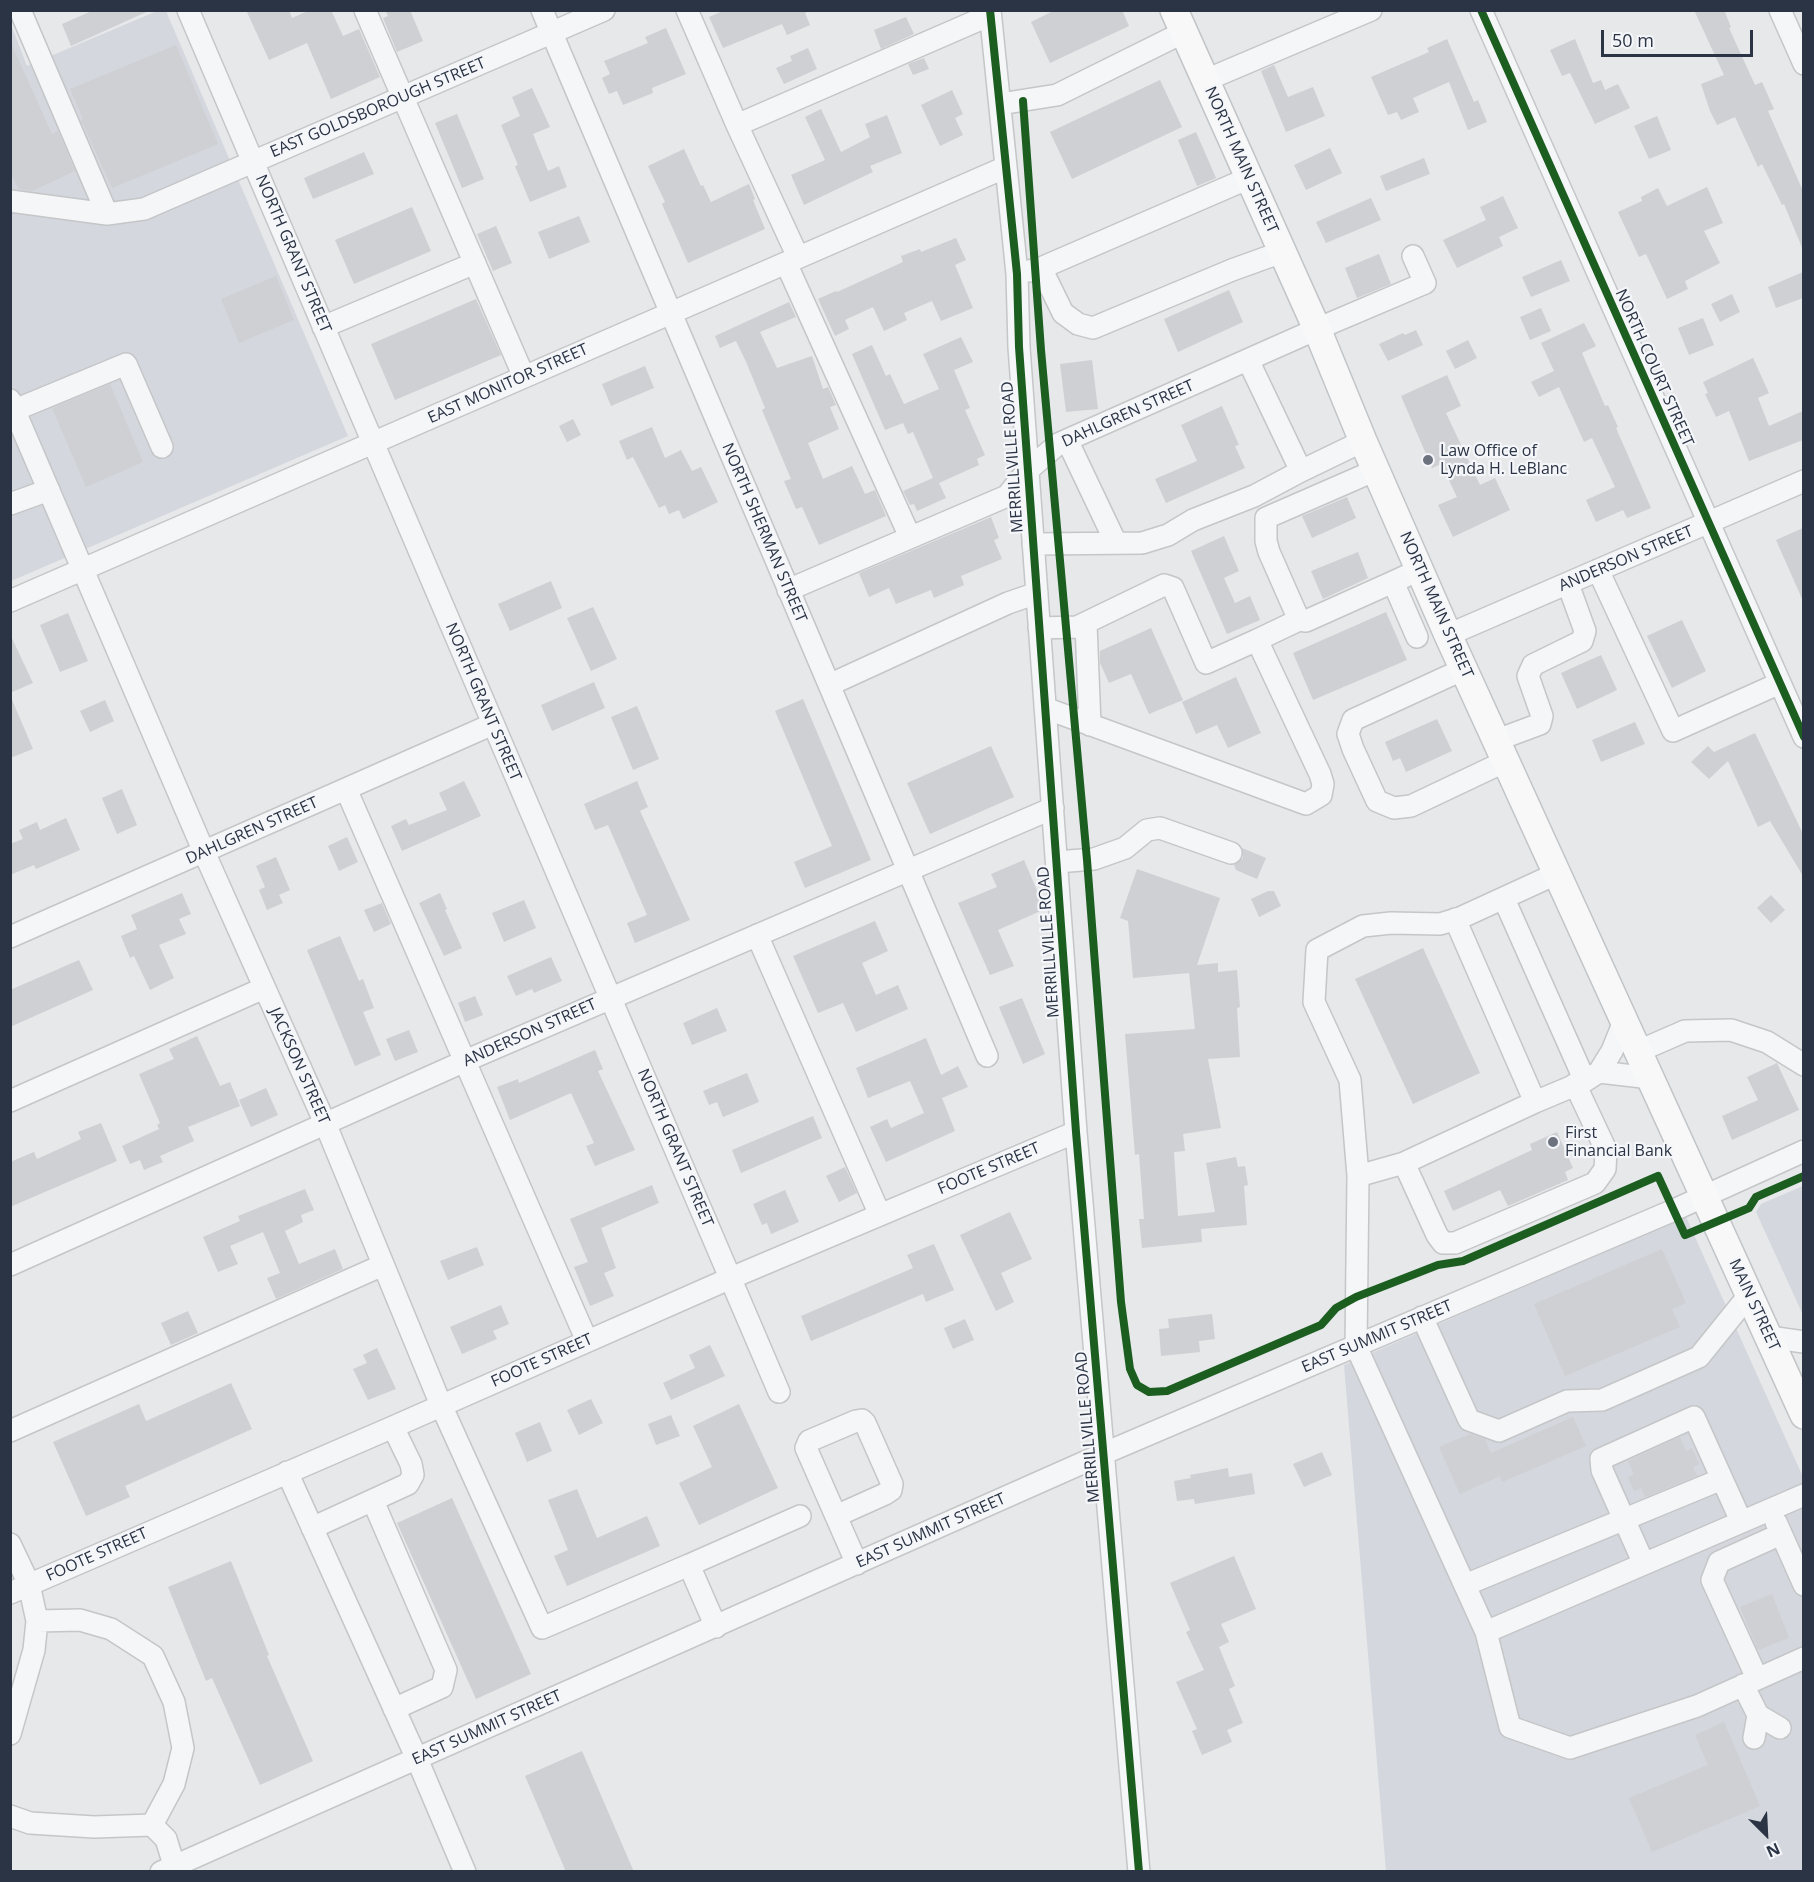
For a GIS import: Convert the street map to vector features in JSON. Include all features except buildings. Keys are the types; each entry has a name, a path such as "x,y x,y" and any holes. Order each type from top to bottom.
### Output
{"main road":[{"name":"NORTH MAIN STREET","path":"1179,21 1317,329 1448,635 1705,1196"},
{"name":"MAIN STREET","path":"1705,1196 1769,1337 1797,1384 1803,1415"}],"street":[{"path":"20,10 107,214"},
{"name":"NORTH GRANT STREET","path":"188,10 779,1392"},
{"path":"365,10 524,377"},
{"name":"NORTH SHERMAN STREET","path":"542,10 987,1056"},
{"name":"EAST GOLDSBOROUGH STREET","path":"10,201 107,214 144,209 604,10"},
{"path":"687,10 910,537"},
{"path":"1206,80 1371,10"},
{"name":"NORTH COURT STREET","path":"1481,10 1803,737"},
{"path":"1780,10 1803,64"},
{"path":"737,124 990,13"},
{"name":"MERRILLVILLE ROAD","path":"990,13 1017,274 1019,347 1076,1132 1139,1872"},
{"path":"1000,104 1057,94 1179,21"},
{"name":"EAST MONITOR STREET","path":"10,601 1006,167"},
{"path":"1017,274 1041,268 1250,178"},
{"path":"1041,268 1064,313 1078,324 1093,328 1232,270 1282,252"},
{"name":"DAHLGREN STREET","path":"788,590 1007,496 1028,471 1058,444 1425,283 1413,256"},
{"path":"323,327 475,263"},
{"path":"1248,360 1301,471"},
{"path":"12,408 126,364 162,447"},
{"name":"JACKSON STREET","path":"12,408 204,852 325,1123 441,1405 542,1628 689,1565"},
{"path":"1067,440 1116,543"},
{"path":"1033,544 1142,543 1168,535 1193,520 1254,496 1363,441"},
{"path":"1299,620 1269,552 1266,518 1376,470"},
{"name":"ANDERSON STREET","path":"1448,635 1803,481"},
{"path":"10,504 49,490"},
{"path":"1039,628 1077,627 1086,624 1164,585 1173,588 1206,663 1299,620 1306,621 1420,570"},
{"path":"1598,570 1673,730 1780,684"},
{"path":"1394,582 1417,637"},
{"path":"1464,669 1353,720 1348,734 1377,801 1394,808 1411,806 1540,724 1542,716 1528,676 1533,665 1582,641 1585,631 1568,584"},
{"path":"829,685 1008,603 1036,593"},
{"path":"1086,624 1090,724"},
{"path":"1045,708 1306,804 1321,795 1323,784 1257,640"},
{"name":"DAHLGREN STREET","path":"10,937 493,724"},
{"path":"346,789 587,1341"},
{"name":"ANDERSON STREET","path":"10,1265 465,1061 1053,808"},
{"path":"1057,862 1094,859 1125,848 1147,830 1160,828 1231,852"},
{"path":"1558,873 1504,899 1440,924 1391,923 1363,926 1317,950 1314,1002 1350,1080 1358,1176 1356,1346 1486,1632 1510,1727 1570,1748 1697,1706 1803,1658"},
{"path":"1404,1163 1437,1235 1443,1243 1455,1243 1594,1183 1605,1169 1606,1150 1586,1079 1504,899"},
{"path":"1455,919 1535,1102"},
{"path":"757,935 880,1215"},
{"path":"10,1101 264,988"},
{"path":"1586,1079 1617,1041 1625,1019"},
{"path":"1639,1051 1685,1031 1731,1030 1767,1042 1803,1065"},
{"path":"1358,1176 1404,1163 1586,1079 1651,1078"},
{"name":"FOOTE STREET","path":"20,1588 731,1278 1076,1132"},
{"name":"EAST SUMMIT STREET","path":"167,1868 1105,1453 1705,1196 1803,1151"},
{"path":"10,1431 383,1265"},
{"path":"1422,1317 1469,1419 1499,1431 1567,1401 1602,1400 1699,1357 1749,1295"},
{"path":"1769,1337 1803,1342"},
{"path":"1644,1564 1602,1470 1601,1459 1694,1417 1741,1521"},
{"path":"836,1516 891,1490 892,1484 888,1473 862,1420 809,1441 806,1448 857,1564"},
{"path":"312,1528 408,1484 413,1475 411,1464 393,1427"},
{"path":"287,1472 417,1759 465,1872"},
{"path":"1465,1585 1722,1479"},
{"path":"1486,1632 1803,1495"},
{"path":"373,1501 447,1670 442,1687 394,1709"},
{"path":"1770,1509 1803,1585"},
{"path":"716,1627 689,1565 800,1516"},
{"path":"1754,1738 1758,1715 1750,1682 1712,1580 1719,1562 1781,1534"},
{"path":"10,1734 34,1650 37,1621 20,1588 13,1553"},
{"path":"37,1621 80,1620 111,1629 153,1656 174,1702 183,1748 174,1784 152,1825"},
{"path":"1758,1715 1780,1728"},
{"path":"10,1816 41,1824 94,1827 152,1825 166,1839 167,1868"}],"shaded area":[{"path":"157,11 166,11 348,436 11,581 10,22 27,66"},
{"path":"1803,1186 1803,1315 1756,1212 1761,1204"},
{"path":"1686,1217 1803,1477 1803,1871 1386,1871 1344,1365"}],"cycle path":[{"path":"990,10 1017,274 1019,347 1076,1132 1139,1872"},
{"path":"1481,10 1804,737"},
{"path":"1023,101 1041,350 1087,860 1121,1302 1130,1369 1137,1385 1149,1392 1167,1391 1321,1325 1336,1308 1356,1297 1438,1265 1463,1261 1658,1176 1685,1235 1749,1208 1756,1197 1804,1176"}],"place":[{"name":"Law Office of Lynda H. LeBlanc","path":"1428,460"},
{"name":"First Financial Bank","path":"1553,1142"}]}
